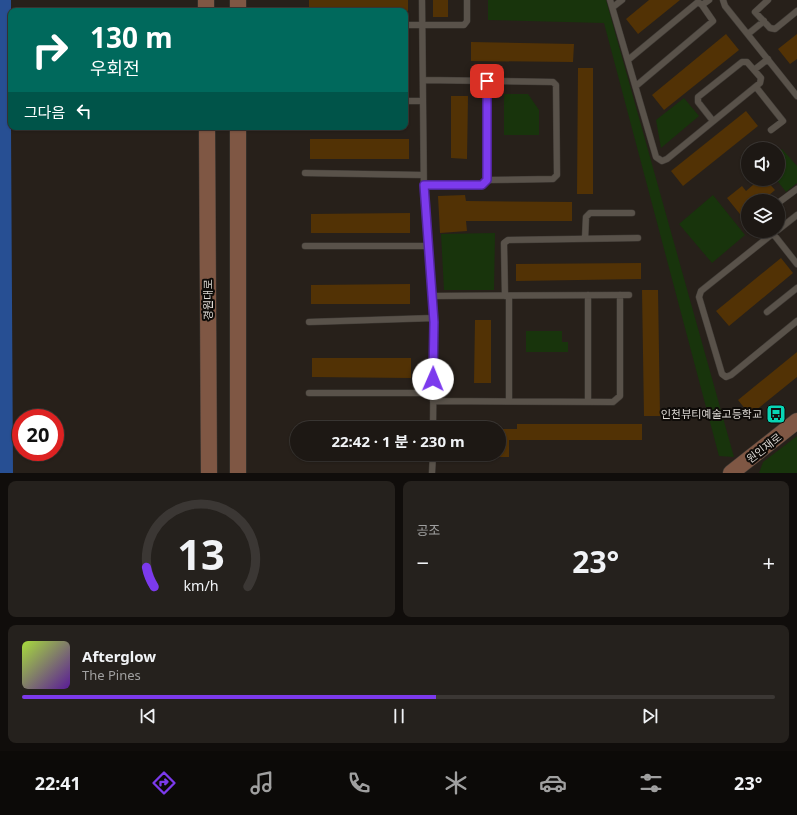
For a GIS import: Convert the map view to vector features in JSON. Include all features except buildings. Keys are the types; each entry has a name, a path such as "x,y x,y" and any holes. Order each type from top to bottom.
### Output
{"main road":[{"name":"경원대로","path":"207,130 209,473"},
{"path":"238,130 238,473"},
{"name":"원인재로","path":"731,473 797,422"}],"lane":[{"path":"422,0 423,175 434,318 433,421"},
{"path":"408,25 464,25 467,21 467,0"},
{"path":"610,0 656,157 662,161 667,159 760,83 761,78 747,62 742,62 698,97 698,102 713,121"},
{"path":"612,7 622,0"},
{"path":"702,5 709,0"},
{"path":"723,0 725,6 797,96"},
{"path":"768,0 755,12 770,28 775,29 797,11"},
{"path":"628,60 698,2 702,5 713,21 636,86"},
{"path":"748,34 764,21"},
{"path":"754,70 768,59"},
{"path":"422,80 553,82 556,85 557,176 553,179 487,180 482,185 424,185"},
{"path":"487,81 487,180"},
{"path":"756,87 783,121 771,130"},
{"path":"408,101 423,101"},
{"path":"305,173 423,175"},
{"path":"785,198 797,189"},
{"path":"585,239 586,217 590,213 632,212"},
{"path":"785,223 797,215"},
{"path":"509,401 507,296 504,243 508,240 638,238"},
{"path":"765,238 701,291 699,297 722,374 726,377 731,375 797,321"},
{"path":"779,238 797,264"},
{"path":"305,246 428,246"},
{"path":"767,312 797,288"},
{"path":"588,295 588,402"},
{"path":"433,401 614,402 620,396 620,295"},
{"path":"432,296 629,295"},
{"path":"309,322 434,318"},
{"path":"309,393 433,393"},
{"path":"432,473 433,461"}],"green space":[{"path":"488,0 606,0 734,457 719,456 604,23 488,20"},
{"path":"504,94 528,94 539,110 539,135 504,135"},
{"path":"684,98 699,116 661,148 656,120"},
{"path":"785,152 797,166 797,183 786,192 781,186 785,186"},
{"path":"713,195 741,230 741,238 712,263 679,224"},
{"path":"495,233 494,290 444,290 441,234"},
{"path":"526,331 562,331 562,342 568,342 568,352 526,352"},
{"path":"797,436 797,473 759,473 763,462"}],"water":[{"path":"0,0 11,0 11,8 8,8 8,130 11,130 13,473 0,473"}],"place":[{"name":"인천뷰티예술고등학교","path":"776,414"}],"route":[{"path":"433,379 434,322 424,185 482,185 487,180 487,81"}]}
